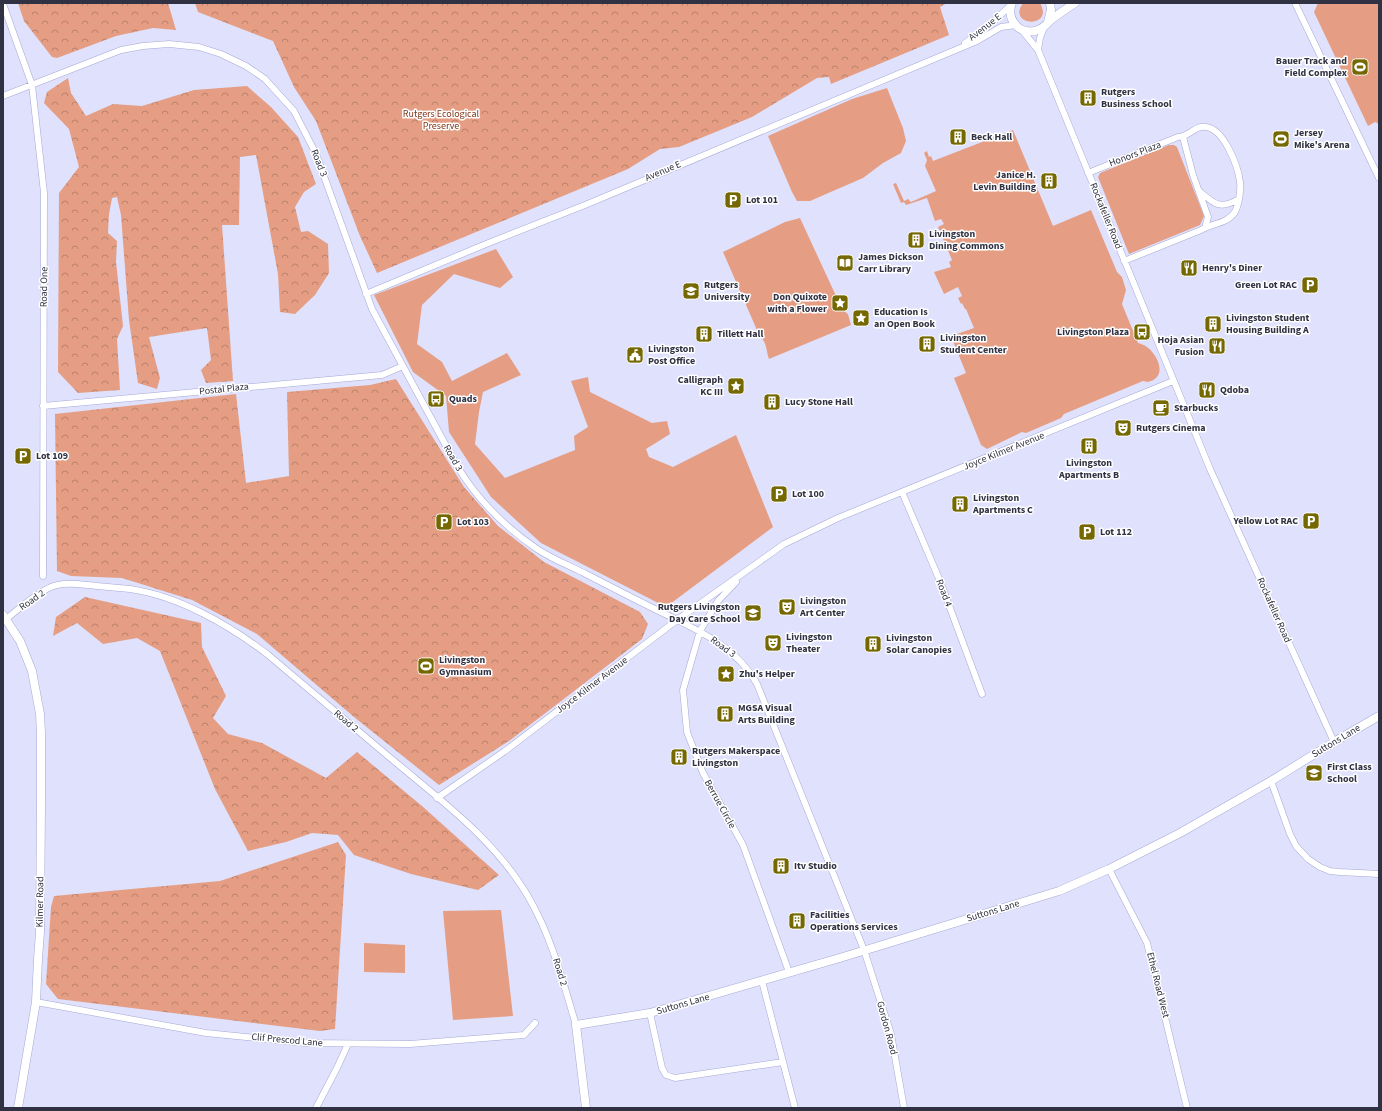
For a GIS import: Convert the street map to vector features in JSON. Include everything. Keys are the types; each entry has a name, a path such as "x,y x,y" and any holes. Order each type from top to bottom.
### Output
{"street":[{"path":"1038,50 1040,38 1051,10 1050,3"},
{"name":"Avenue E","path":"366,294 585,205 977,40 1001,27 1018,27 1033,32 1075,3"},
{"path":"1295,3 1379,178"},
{"name":"Road One","path":"3,4 32,85 44,193 43,576"},
{"name":"Avenue E","path":"1011,5 1010,13 1012,20 1018,27"},
{"name":"Avenue E","path":"958,47 985,29 1011,5"},
{"name":"Rockafeller Road","path":"1018,27 1038,50 1214,478 1334,742"},
{"name":"Road 3","path":"3,96 121,50 143,46 169,44 199,47 221,54 246,66 265,79 294,111 304,130 316,154 326,180 372,309 465,479 488,507 538,549 700,631 726,648 742,661 749,670 757,683 864,950"},
{"name":"Honors Plaza","path":"1088,172 1178,137 1183,137 1197,128 1206,127 1214,130 1220,135 1237,169 1240,183 1239,199 1235,212 1226,221 1124,261"},
{"path":"1183,137 1198,190 1208,217 1205,228"},
{"path":"1198,190 1210,201 1222,205 1229,204 1239,199"},
{"name":"Postal Plaza","path":"43,406 382,375 403,366"},
{"name":"Joyce Kilmer Avenue","path":"437,798 505,751 677,620 774,550 838,518 1173,381"},
{"name":"Road 4","path":"902,492 940,581 982,694"},
{"name":"Joyce Kilmer Avenue","path":"700,631 718,601 745,572"},
{"name":"Road 2","path":"5,617 51,587 64,584 131,589 152,594 192,609 226,626 257,646 468,824 512,872 542,922 552,947 576,1025"},
{"name":"Kilmer Road","path":"5,617 20,641 28,659 37,694 40,714 42,803 40,932 36,1002 18,1108"},
{"name":"Berrue Circle","path":"700,631 683,690 687,732 703,774 743,845 789,972"},
{"name":"Suttons Lane","path":"576,1025 650,1013 762,981 1059,891 1109,869 1180,832 1271,781 1379,716"},
{"path":"1271,781 1290,834 1296,846 1308,859 1320,867 1330,870 1379,874"},
{"name":"Ethel Road West","path":"1109,869 1147,943 1187,1108"},
{"name":"Gordon Road","path":"864,950 891,1034 904,1108"},
{"path":"762,981 795,1108"},
{"name":"Clif Prescod Lane","path":"36,1002 206,1033 306,1043 410,1044 524,1035 535,1023"},
{"path":"650,1013 662,1068 666,1075 675,1078 783,1062"},
{"path":"576,1025 586,1108"},
{"path":"316,1108 348,1044"}],"green space":[{"path":"18,3 168,3 176,30 153,28 116,36 57,58 52,57 24,21"},
{"name":"Rutgers Ecological Preserve","path":"195,3 947,3 940,7 949,35 831,84 829,77 817,78 752,117 679,147 660,149 628,169 377,273 360,236 316,121 294,87 273,41 198,12"},
{"path":"1023,3 1040,3 1043,11 1041,17 1037,21 1031,22 1021,17 1019,11"},
{"name":"Bauer Track and Field Complex","path":"1318,3 1379,3 1379,124 1375,122 1368,126 1314,12"},
{"path":"68,78 71,93 86,116 113,104 142,106 194,90 247,86 271,107 298,137 316,184 304,192 295,207 301,232 308,231 328,244 329,273 315,295 295,314 280,312 278,274 256,155 240,157 239,225 222,225 233,381 206,383 201,370 211,360 207,328 149,337 160,378 157,389 138,383 129,320 121,215 117,197 112,198 108,233 117,241 116,262 123,326 117,339 120,390 78,393 58,372 59,193 79,167 69,129 44,103 47,92"},
{"path":"887,88 903,128 906,141 901,153 883,163 863,178 810,201 797,201 768,136 852,99"},
{"path":"1013,130 1053,226 1091,210 1117,272 1122,277 1126,290 1122,304 1138,343 1146,346 1153,353 1158,361 1160,370 1156,378 1148,382 1143,381 1064,414 1061,418 1026,433 1022,432 987,449 981,445 954,378 966,373 951,336 974,328 966,309 958,298 962,296 958,287 944,294 934,272 951,267 949,262 952,260 938,227 944,224 941,219 935,221 927,198 906,205 904,202 901,203 893,184 896,183 904,201 908,199 911,202 936,191 925,166 927,160 924,153 927,151 929,157 931,156 933,161"},
{"path":"1169,145 1174,145 1177,147 1204,216 1200,225 1129,254 1098,177 1100,173"},
{"path":"800,218 837,298 841,302 844,311 848,314 851,325 769,359 765,344 760,337 723,252 785,222"},
{"path":"496,249 513,277 500,288 454,274 422,305 417,344 442,362 452,381 507,353 521,375 483,392 475,444 505,478 575,450 574,436 588,427 571,381 588,377 590,392 652,423 667,421 670,434 646,449 649,457 673,467 736,435 773,527 666,607 541,543 491,497 449,432 446,396 413,372 374,295"},
{"path":"396,379 464,487 498,526 544,562 640,612 648,624 642,639 509,741 439,785 354,717 257,634 192,600 122,578 71,576 57,571 55,414 236,394 246,483 289,476 287,392 370,385"},
{"path":"85,597 201,623 202,647 226,696 213,718 228,734 262,743 326,778 357,752 422,806 499,875 478,890 411,874 354,855 338,835 312,833 286,842 248,851 215,789 160,651 137,638 103,644 77,623 53,636 56,617"},
{"path":"338,842 346,855 335,1029 320,1031 58,999 46,984 51,907 54,896 220,881"},
{"path":"501,910 513,1016 453,1020 443,911"},
{"path":"364,943 405,945 405,973 364,972"}],"place":[{"name":"Bauer Track and Field Complex","path":"1360,67"},
{"name":"Rutgers Business School","path":"1088,98"},
{"name":"Beck Hall","path":"958,137"},
{"name":"Jersey Mike's Arena","path":"1281,139"},
{"name":"Janice H. Levin Building","path":"1049,181"},
{"name":"Lot 101","path":"733,200"},
{"name":"Livingston Dining Commons","path":"916,240"},
{"name":"James Dickson Carr Library","path":"845,263"},
{"name":"Henry's Diner","path":"1189,268"},
{"name":"Green Lot RAC","path":"1310,285"},
{"name":"Rutgers University","path":"691,291"},
{"name":"Don Quixote with a Flower","path":"840,303"},
{"name":"Education Is an Open Book","path":"861,318"},
{"name":"Livingston Student Housing Building A","path":"1213,324"},
{"name":"Livingston Plaza","path":"1142,332"},
{"name":"Tillett Hall","path":"704,334"},
{"name":"Livingston Student Center","path":"927,344"},
{"name":"Hoja Asian Fusion","path":"1217,346"},
{"name":"Livingston Post Office","path":"635,355"},
{"name":"Calligraph KC III","path":"736,386"},
{"name":"Qdoba","path":"1207,390"},
{"name":"Quads","path":"436,399"},
{"name":"Lucy Stone Hall","path":"772,402"},
{"name":"Starbucks","path":"1161,408"},
{"name":"Rutgers Cinema","path":"1123,428"},
{"name":"Livingston Apartments B","path":"1089,446"},
{"name":"Lot 109","path":"23,456"},
{"name":"Lot 100","path":"779,494"},
{"name":"Livingston Apartments C","path":"960,504"},
{"name":"Yellow Lot RAC","path":"1311,521"},
{"name":"Lot 103","path":"444,522"},
{"name":"Lot 112","path":"1087,532"},
{"name":"Livingston Art Center","path":"787,607"},
{"name":"Rutgers Livingston Day Care School","path":"753,613"},
{"name":"Livingston Theater","path":"773,643"},
{"name":"Livingston Solar Canopies","path":"873,644"},
{"name":"Livingston Gymnasium","path":"426,666"},
{"name":"Zhu's Helper","path":"726,674"},
{"name":"MGSA Visual Arts Building","path":"725,714"},
{"name":"Rutgers Makerspace Livingston","path":"679,757"},
{"name":"First Class School","path":"1314,773"},
{"name":"Itv Studio","path":"781,866"},
{"name":"Facilities Operations Services","path":"797,921"}]}
